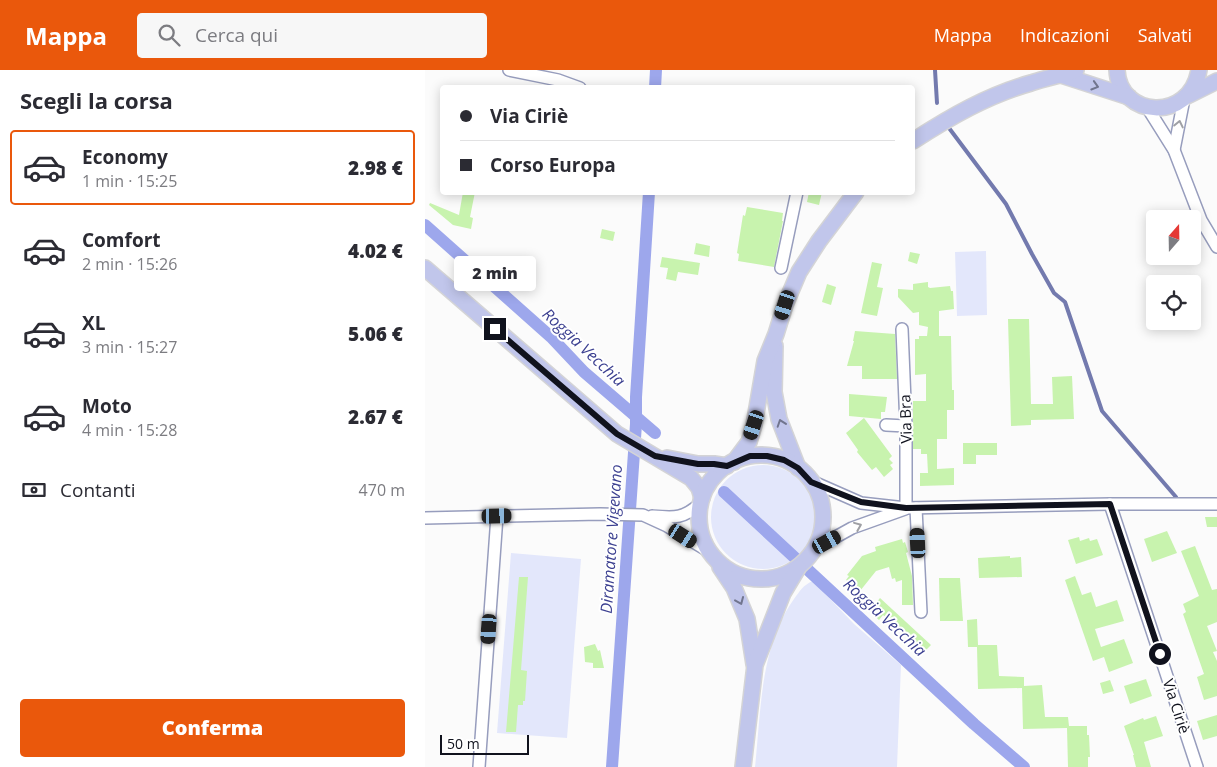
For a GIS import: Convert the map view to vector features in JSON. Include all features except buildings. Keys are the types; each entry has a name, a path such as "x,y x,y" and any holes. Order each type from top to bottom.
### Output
{"main road":[{"path":"915,140 938,124 978,103 1031,83 1061,76 1076,70"},
{"path":"1117,70 1121,87 1129,97"},
{"path":"1187,97 1196,84 1199,70"},
{"path":"1061,76 1129,97 1147,106 1166,107 1217,81"},
{"path":"731,464 749,442 754,425 765,361 799,272 819,241 854,195"},
{"path":"425,268 617,434 691,478 699,488 701,501 700,529 704,541 734,588 747,619 755,665"},
{"path":"776,334 774,392 779,419 798,468"},
{"path":"655,456 698,464 731,464"},
{"path":"701,501 716,475 731,464 750,456 767,456 784,460 798,468 811,482 818,494 823,515 820,536 783,592 769,624 755,665 743,767"},
{"path":"712,556 727,569 741,576 756,579 786,574 805,560"}],"street":[{"path":"509,70 558,80 572,85"},
{"path":"1173,150 1187,97"},
{"path":"1147,106 1173,150 1201,220 1217,247"},
{"path":"781,268 796,195"},
{"name":"Via Bra","path":"902,329 911,508 921,612"},
{"path":"886,425 906,426"},
{"path":"811,482 861,502 911,508 1217,504"},
{"path":"425,518 623,514 669,518 684,516 701,501"},
{"name":"Via Ciriè","path":"1110,504 1197,767"},
{"path":"805,560 853,528 911,508"},
{"path":"642,515 667,526 712,556"},
{"path":"479,767 497,516"}],"shaded area":[{"path":"986,251 987,315 957,316 955,252"},
{"path":"763,465 783,469 792,473 800,480 807,488 811,497 815,517 811,537 807,546 800,554 792,561 783,565 763,569 743,565 734,561 726,554 719,546 715,537 711,517 715,497 719,488 726,480 734,473 743,469"},
{"path":"511,553 581,559 567,738 497,733"},
{"path":"813,581 854,624 901,665 897,767 755,767 764,680 774,637 794,599 804,586"}],"waterway":[{"name":"Diramatore Vigevano","path":"655,85 656,70"},
{"path":"935,70 937,103"},
{"path":"949,128 1006,204 1054,293 1065,302 1102,411 1176,497"},
{"name":"Diramatore Vigevano","path":"612,767 636,424 636,397 649,195"},
{"name":"Roggia Vecchia","path":"425,225 551,337 584,372 655,433"},
{"name":"Roggia Vecchia","path":"724,492 974,724 1024,767"}],"route":[{"path":"495,329 617,434 655,456 698,464 727,466 750,456 767,456 784,460 798,468 811,482 861,502 906,508 1110,504 1160,654"}]}
